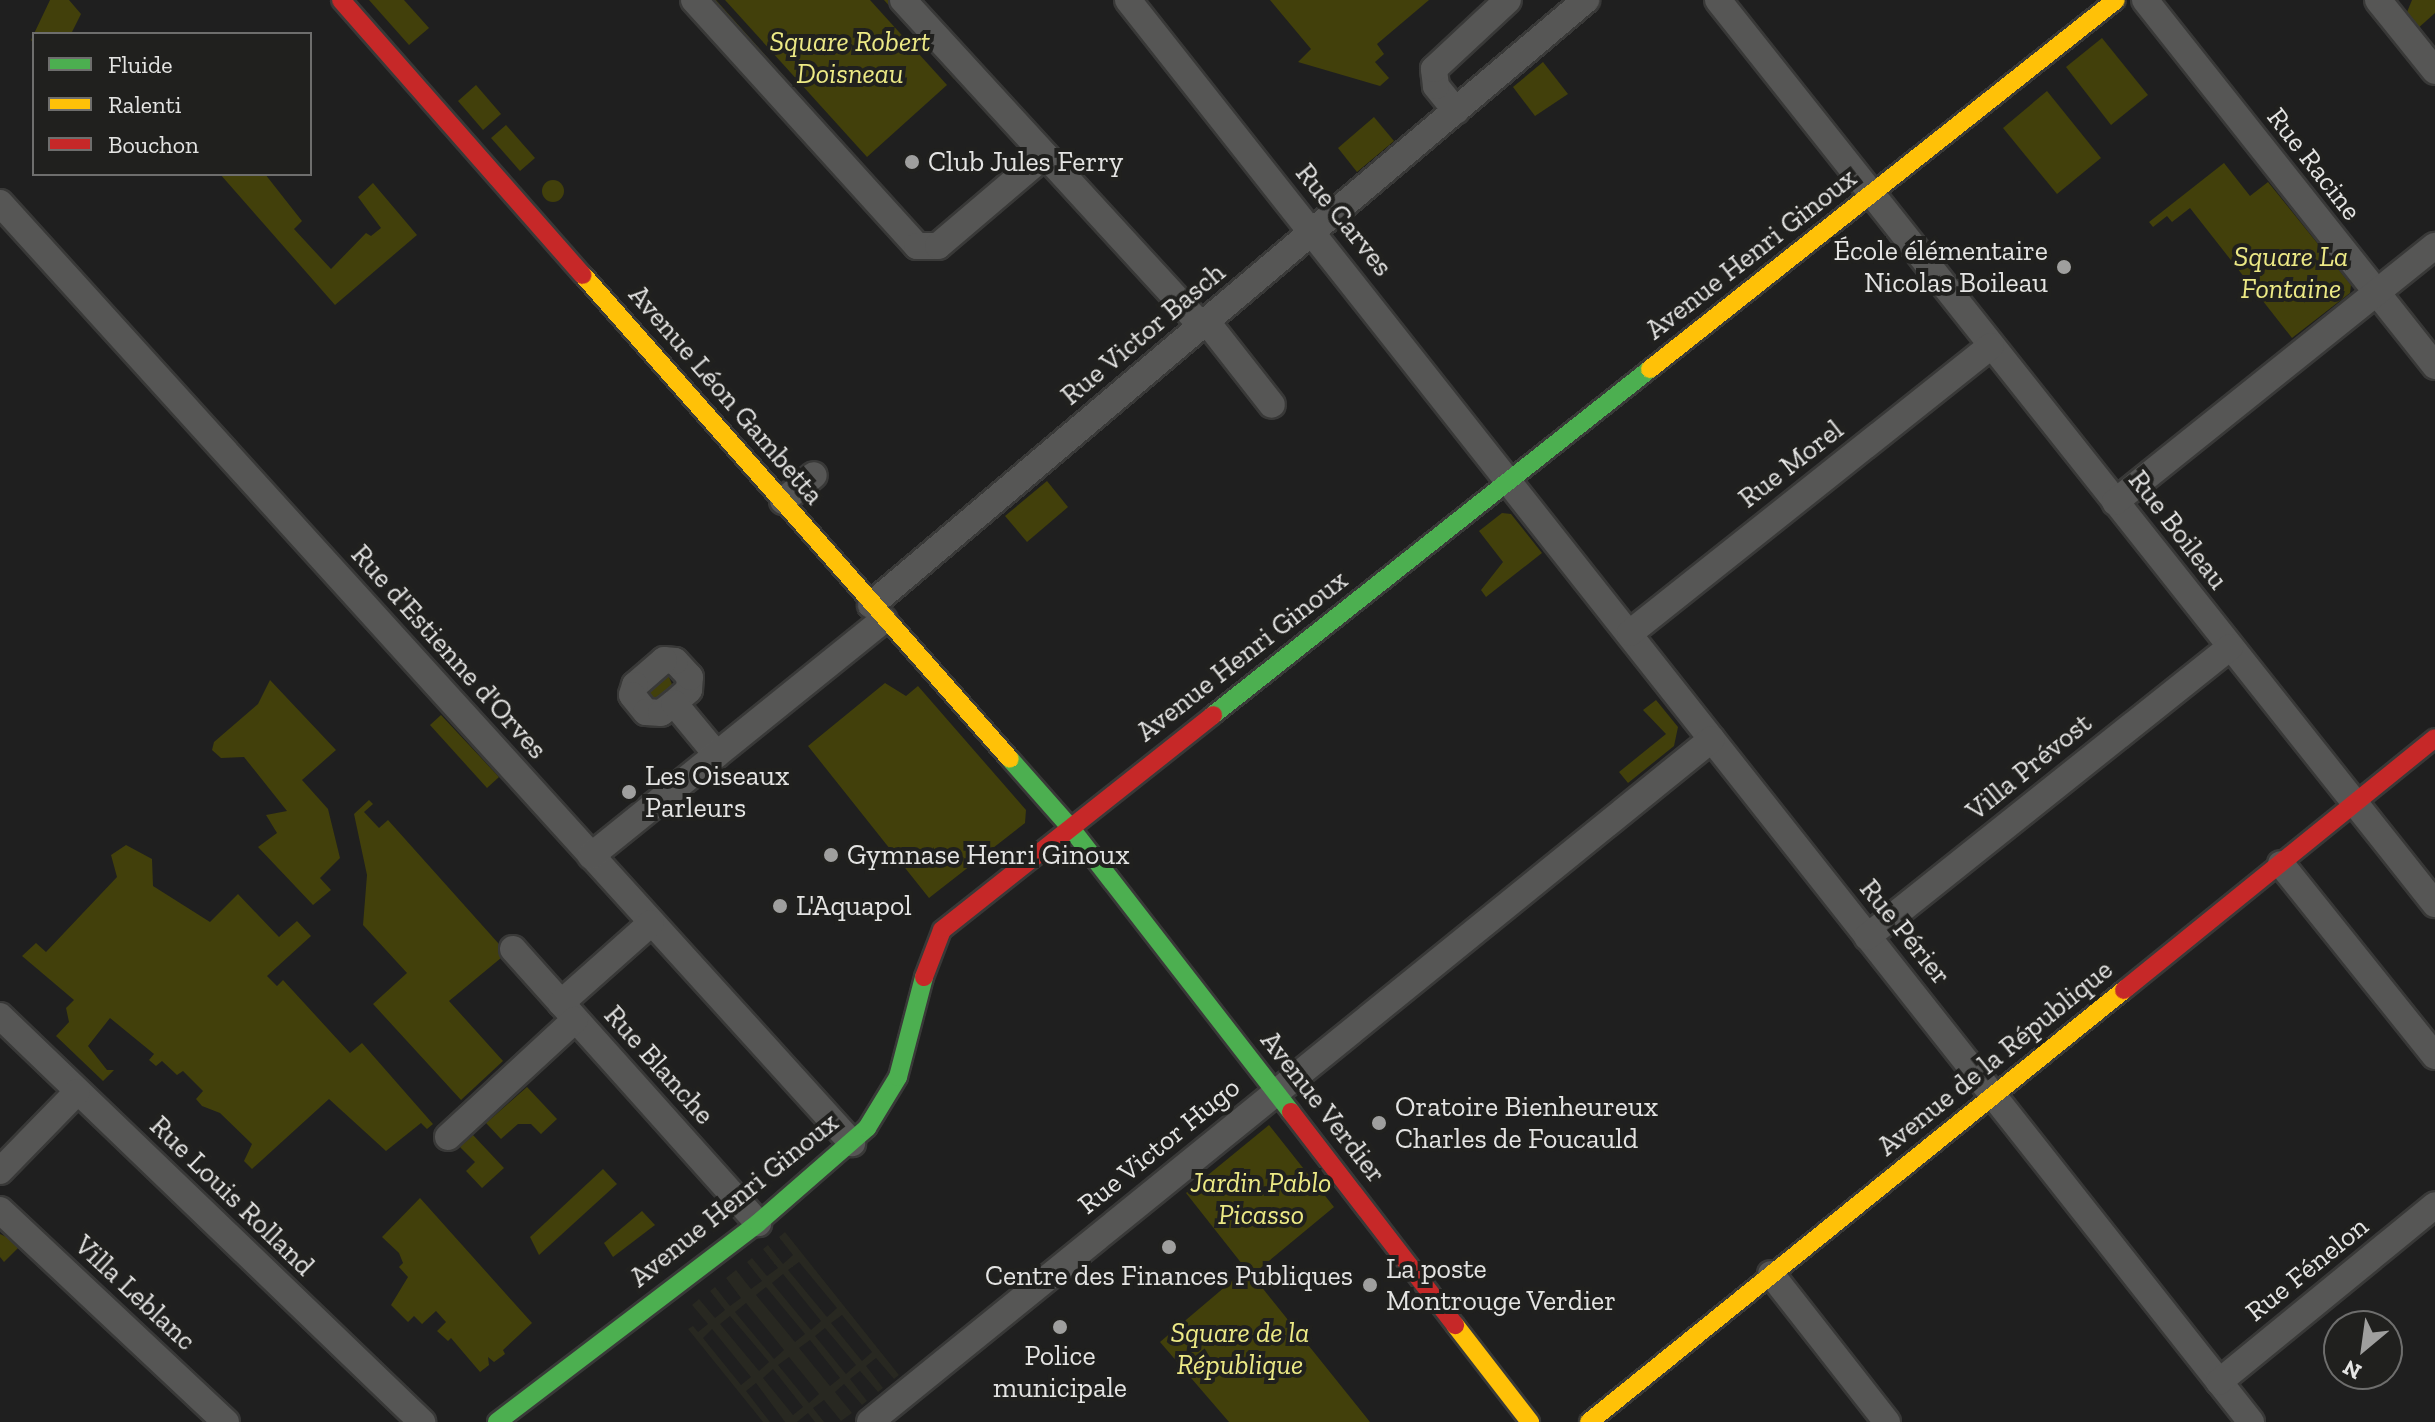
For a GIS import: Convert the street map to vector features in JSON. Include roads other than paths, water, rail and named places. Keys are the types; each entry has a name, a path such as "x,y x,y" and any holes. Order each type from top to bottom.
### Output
{"main road":[{"name":"Avenue Léon Gambetta","path":"341,0 1070,827"},
{"name":"Avenue Henri Ginoux","path":"497,1422 758,1223 852,1143 891,1093 931,952 942,930 2116,0"},
{"name":"Avenue de la République","path":"1589,1422 2435,738"},
{"name":"Avenue Verdier","path":"1070,827 1530,1422"}],"street":[{"path":"694,0 917,246 938,246 1045,155"},
{"path":"903,0 1204,324 1272,405"},
{"name":"Rue Carves","path":"1128,0 1510,480"},
{"path":"1456,111 1436,86 1434,69 1508,0"},
{"name":"Rue Victor Basch","path":"591,856 717,755 1204,324 1586,0"},
{"name":"Rue Boileau","path":"1718,0 2435,904"},
{"name":"Rue Racine","path":"2145,0 2435,366"},
{"path":"2388,4 2435,71"},
{"name":"Rue d'Estienne d'Orves","path":"0,203 852,1143"},
{"path":"2115,502 2435,246"},
{"name":"Rue Morel","path":"1630,633 1991,346"},
{"path":"783,501 814,475"},
{"name":"Rue Périer","path":"1510,480 2251,1422"},
{"name":"Villa Prévost","path":"1867,937 2230,647"},
{"path":"674,703 717,755"},
{"name":"Rue Victor Hugo","path":"870,1422 1712,739"},
{"path":"2281,864 2435,1056"},
{"path":"448,1137 651,923"},
{"name":"Rue Blanche","path":"513,949 758,1223"},
{"name":"Rue Louis Rolland","path":"0,1016 422,1422"},
{"path":"0,1171 77,1092"},
{"name":"Rue Fénelon","path":"2219,1382 2435,1205"},
{"name":"Villa Leblanc","path":"0,1210 226,1422"},
{"path":"1771,1274 1887,1422"}],"place":[{"name":"Club Jules Ferry","path":"912,162"},
{"name":"École élémentaire Nicolas Boileau","path":"2064,267"},
{"name":"Les Oiseaux Parleurs","path":"629,792"},
{"name":"Gymnase Henri Ginoux","path":"831,855"},
{"name":"L'Aquapol","path":"780,906"},
{"name":"Oratoire Bienheureux Charles de Foucauld","path":"1379,1123"},
{"name":"Centre des Finances Publiques","path":"1169,1247"},
{"name":"La poste Montrouge Verdier","path":"1370,1285"},
{"name":"Police municipale","path":"1060,1327"}],"park label":[{"name":"Square Robert Doisneau","path":"850,58"},
{"name":"Square La Fontaine","path":"2291,273"},
{"name":"Jardin Pablo Picasso","path":"1261,1199"},
{"name":"Square de la République","path":"1240,1349"}]}
